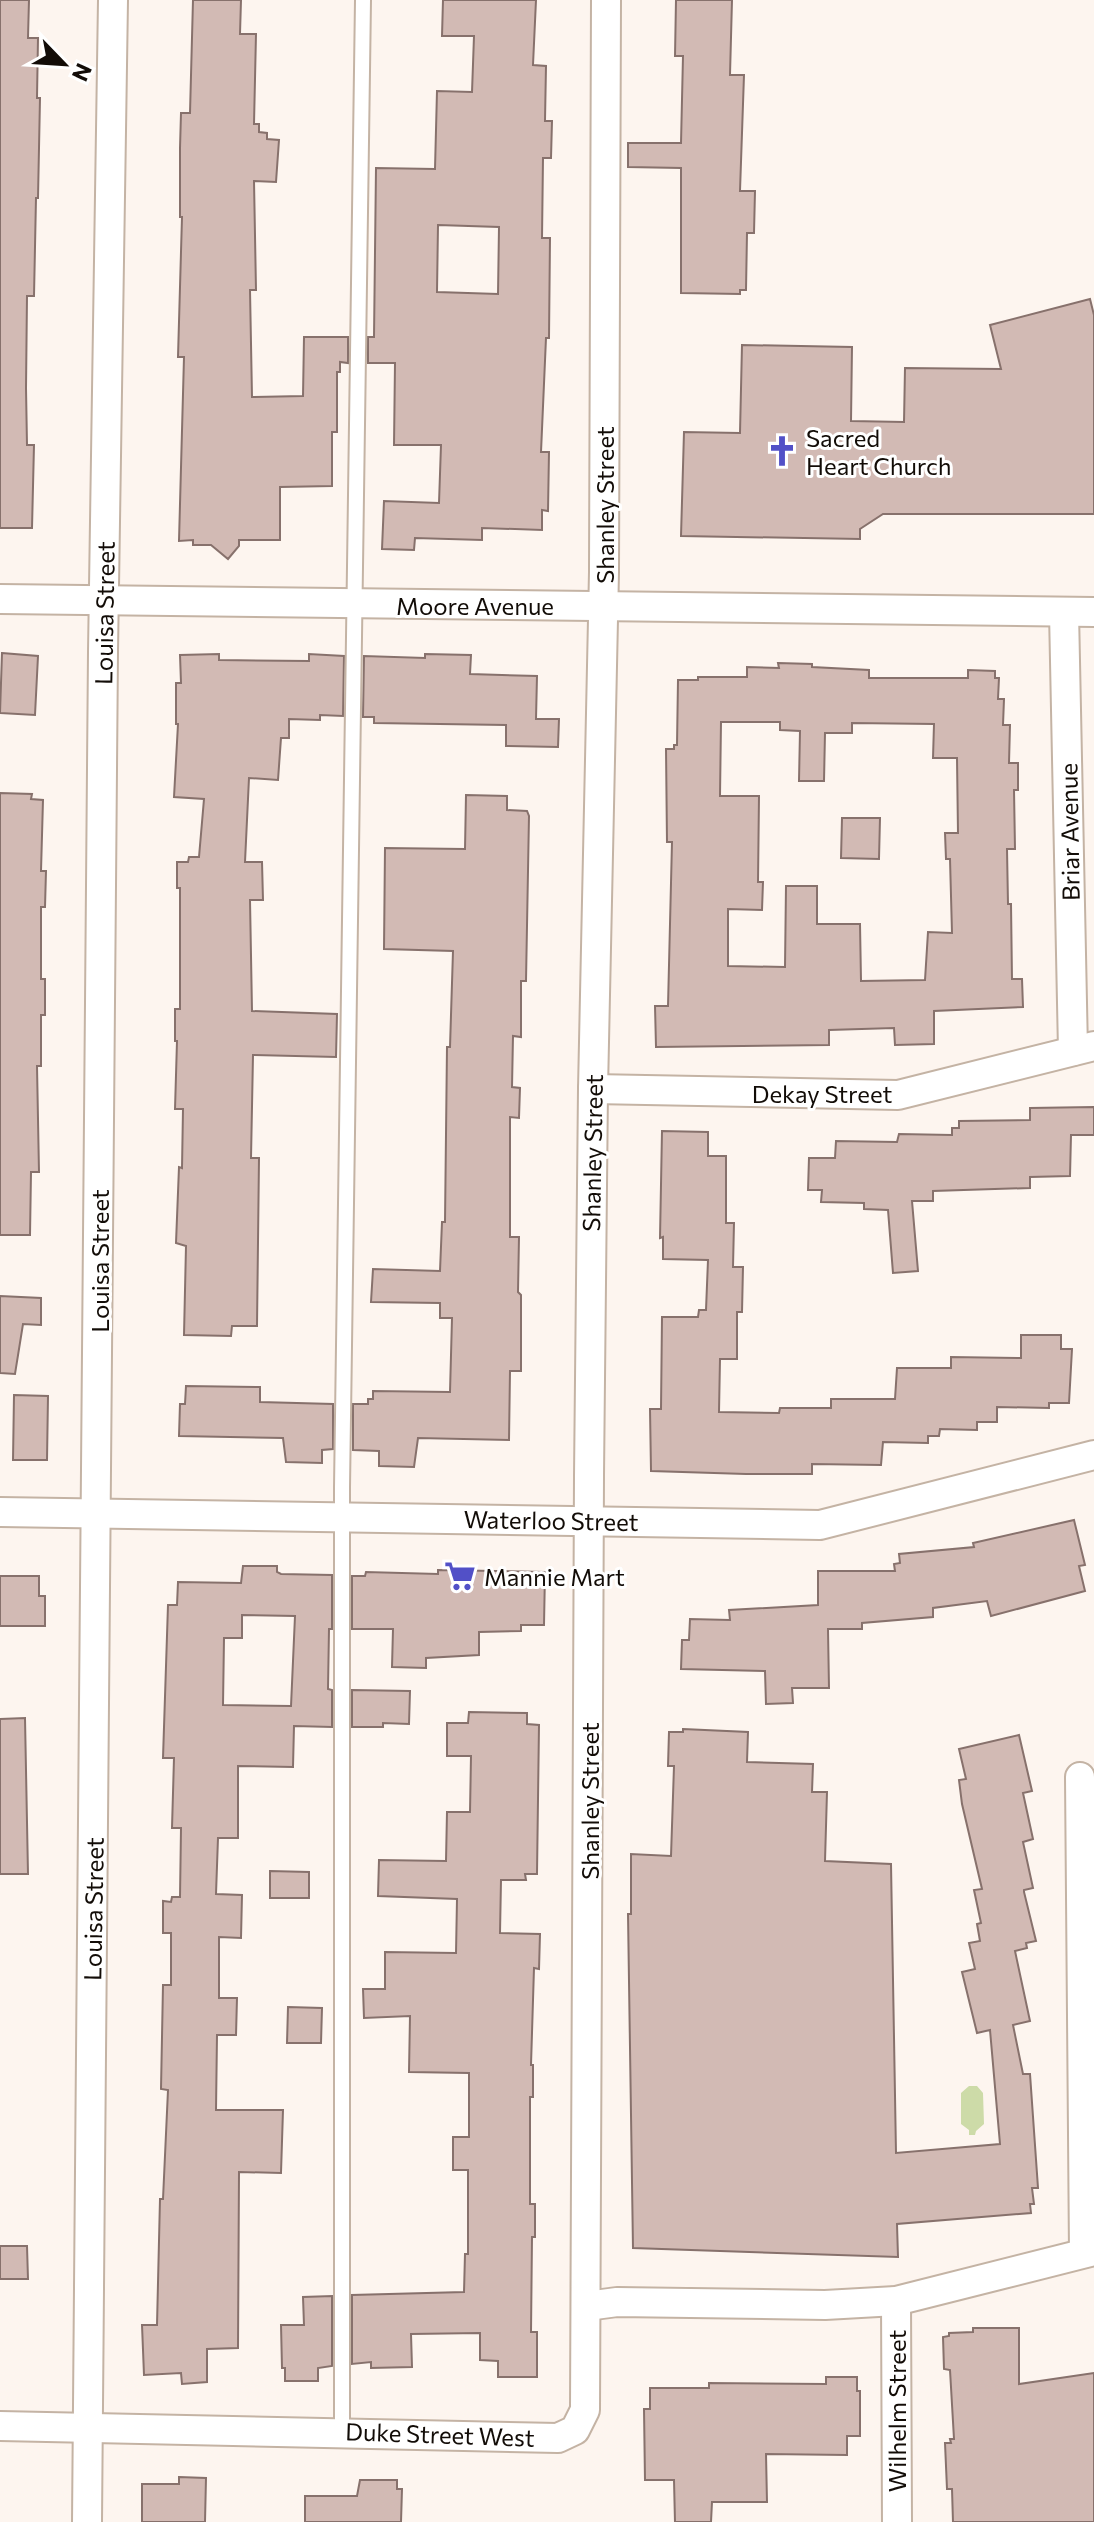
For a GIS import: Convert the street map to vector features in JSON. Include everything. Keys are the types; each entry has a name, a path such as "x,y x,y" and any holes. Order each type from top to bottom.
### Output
{"street":[{"name":"Louisa Street","path":"87,2522 104,601 113,0"},
{"name":"Shanley Street","path":"587,2306 593,1089 603,606 606,0"},
{"name":"Moore Avenue","path":"0,599 1094,612"},
{"name":"Briar Avenue","path":"1064,612 1084,1048"},
{"name":"Dekay Street","path":"593,1089 898,1095 1084,1048"},
{"name":"Waterloo Street","path":"0,1512 820,1525 1094,1455"},
{"path":"587,2306 628,2302 825,2305 896,2301 1089,2252 1080,1777"},
{"name":"Wilhelm Street","path":"896,2301 897,2522"},
{"name":"Duke Street West","path":"0,2426 558,2438 575,2430 585,2410 587,2306"}],"lane":[{"path":"342,2432 342,1517 363,0"}],"shaded area":[{"path":"969,2086 977,2086 983,2093 984,2124 975,2135 969,2135 969,2130 961,2124 961,2093"}],"building":[{"path":"0,0 29,0 28,38 38,38 37,98 40,98 34,296 27,296 27,445 34,445 32,528 0,528"},
{"path":"193,0 241,0 240,34 256,34 254,124 259,124 259,132 267,133 267,139 279,140 276,182 254,181 256,290 250,290 252,397 303,396 304,337 348,337 348,363 340,362 340,372 337,372 337,432 332,432 332,486 280,487 280,540 239,540 239,546 228,559 211,545 193,545 193,540 179,541 184,357 178,357 182,217 180,148 181,113 190,113"},
{"path":"443,0 536,0 533,65 546,66 545,121 552,121 551,158 543,158 542,238 550,238 549,338 546,338 541,452 549,452 548,511 542,510 542,530 482,528 482,540 415,538 414,550 382,549 384,501 439,503 441,445 394,445 395,363 368,363 368,337 374,337 376,168 435,169 437,91 472,92 474,36 442,36","holes":["438,225 499,227 498,294 437,292"]},
{"path":"676,0 732,0 730,75 744,75 740,191 755,191 754,233 747,233 746,290 740,290 740,294 681,293 681,168 628,167 628,143 681,143 683,56 675,56"},
{"path":"1090,299 1094,315 1094,514 883,514 860,529 860,539 681,536 684,432 740,433 742,345 852,347 851,421 904,422 905,368 1001,369 990,325"},
{"path":"2,653 38,656 35,715 0,713"},
{"path":"219,654 219,660 309,661 309,654 344,656 343,716 320,715 320,720 289,719 289,738 281,738 278,780 249,778 245,862 262,862 263,900 250,900 252,1011 337,1014 336,1057 253,1055 251,1158 259,1158 257,1326 232,1326 231,1336 184,1335 186,1246 176,1243 183,1109 175,1109 175,1009 180,1009 180,888 177,888 177,862 188,862 189,857 199,857 204,799 174,797 178,724 176,683 181,683 180,655"},
{"path":"425,654 471,655 470,674 537,676 536,719 559,719 558,747 506,746 506,725 374,723 374,717 363,717 364,656 425,658"},
{"path":"778,663 869,670 869,678 968,678 968,670 995,671 995,678 999,678 998,699 1004,699 1003,725 1010,725 1009,763 1018,763 1018,790 1014,790 1015,849 1007,849 1008,904 1011,904 1012,979 1022,979 1023,1007 934,1011 934,1044 895,1045 894,1028 829,1030 829,1045 656,1047 655,1006 668,1006 672,842 667,842 666,749 674,749 677,745 678,680 747,677 747,667 779,668","holes":["721,722 780,722 780,730 800,731 799,781 824,781 825,733 852,733 852,723 934,724 933,758 957,758 958,833 945,833 946,859 950,859 952,933 928,932 925,980 861,981 860,924 817,924 817,886 786,886 785,967 728,966 728,909 762,910 763,882 758,882 759,796 720,796"]},
{"path":"0,793 32,794 31,799 43,800 41,871 46,871 45,907 41,907 41,979 45,979 45,1015 41,1015 41,1066 37,1066 39,1172 31,1172 30,1235 0,1235"},
{"path":"466,795 507,796 507,810 527,811 529,816 526,981 521,981 521,1037 513,1036 512,1087 520,1088 519,1118 510,1117 510,1237 519,1237 521,1371 510,1371 509,1440 418,1438 414,1467 379,1466 379,1451 353,1450 353,1404 368,1404 368,1399 373,1399 373,1391 450,1392 452,1318 440,1318 440,1303 371,1302 373,1269 440,1271 442,1222 445,1222 447,1047 450,1047 453,951 384,949 385,848 465,849"},
{"path":"842,818 880,818 879,859 841,858"},
{"path":"1094,1107 1094,1135 1071,1135 1070,1176 1030,1177 1030,1188 933,1191 933,1201 912,1201 918,1271 893,1273 888,1210 864,1209 864,1203 821,1202 822,1190 808,1190 809,1158 835,1158 836,1141 897,1142 899,1134 952,1135 952,1128 959,1128 959,1121 1030,1120 1030,1108"},
{"path":"662,1131 708,1132 708,1156 726,1156 726,1223 734,1223 733,1267 743,1267 742,1312 737,1312 737,1359 720,1359 719,1412 779,1413 780,1408 831,1408 831,1399 895,1399 897,1368 951,1368 951,1357 1021,1358 1021,1335 1061,1335 1061,1349 1072,1349 1069,1403 1049,1403 1049,1408 997,1407 997,1422 977,1422 977,1430 940,1429 939,1436 928,1436 928,1443 883,1442 881,1465 812,1464 812,1474 651,1471 650,1409 661,1409 662,1317 698,1317 699,1310 706,1310 708,1260 663,1259 663,1237 660,1238"},
{"path":"0,1296 41,1298 41,1325 23,1324 15,1374 0,1373"},
{"path":"186,1386 260,1387 260,1402 333,1404 333,1449 322,1450 322,1463 286,1462 283,1438 179,1436 180,1404 185,1404"},
{"path":"14,1395 48,1396 47,1460 13,1460"},
{"path":"1074,1520 1085,1565 1079,1566 1085,1591 991,1616 987,1601 933,1608 933,1617 862,1623 862,1629 828,1629 829,1688 792,1688 793,1703 766,1704 765,1671 681,1669 682,1640 689,1640 690,1619 730,1620 729,1610 818,1605 818,1571 895,1571 894,1564 900,1563 899,1554 974,1547 973,1543"},
{"path":"243,1566 277,1566 277,1572 281,1574 332,1575 328,1689 332,1690 332,1727 294,1726 293,1767 238,1766 238,1838 218,1838 216,1894 242,1895 241,1938 219,1937 219,1998 237,1998 236,2035 217,2035 216,2110 283,2110 281,2173 239,2172 238,2348 207,2349 207,2382 182,2384 181,2373 144,2375 142,2325 157,2325 160,2199 163,2199 168,2090 161,2089 163,1985 171,1985 171,1933 163,1933 163,1901 171,1902 172,1897 180,1897 181,1828 172,1828 174,1758 163,1758 168,1605 177,1605 178,1582 241,1583","holes":["242,1615 295,1616 291,1706 223,1705 224,1638 242,1638"]},
{"path":"438,1570 545,1572 544,1625 521,1625 521,1631 479,1632 479,1655 426,1658 426,1668 392,1667 393,1629 352,1629 352,1576 365,1576 366,1572 438,1574"},
{"path":"0,1576 39,1576 39,1596 45,1596 45,1626 0,1626"},
{"path":"352,1690 410,1691 409,1724 352,1727"},
{"path":"469,1712 527,1713 527,1724 539,1725 537,1874 525,1874 526,1880 501,1880 500,1933 540,1934 539,1969 534,1968 533,2097 530,2097 530,2204 535,2204 531,2332 537,2332 537,2377 498,2377 498,2361 480,2360 480,2333 411,2334 412,2367 371,2368 371,2362 352,2364 352,2295 464,2292 465,2254 468,2254 468,2170 453,2170 453,2137 469,2137 469,2073 409,2072 410,2016 364,2018 363,1989 385,1989 385,1952 456,1953 457,1899 378,1896 379,1860 446,1861 447,1812 470,1812 471,1756 447,1756 447,1723 468,1723"},
{"path":"25,1718 28,1874 0,1874 0,1719"},
{"path":"683,1729 748,1732 747,1762 813,1764 812,1792 827,1792 825,1861 891,1864 896,2153 1000,2144 990,2030 977,2033 962,1972 975,1969 969,1943 980,1941 977,1924 981,1923 974,1890 982,1889 962,1804 959,1780 966,1779 959,1749 1019,1735 1032,1791 1023,1793 1033,1839 1023,1842 1033,1888 1024,1892 1036,1941 1026,1943 1027,1948 1015,1951 1030,2021 1013,2025 1023,2074 1030,2074 1038,2188 1032,2188 1034,2204 1030,2204 1031,2213 897,2224 898,2257 633,2248 628,1914 631,1914 631,1854 671,1856 674,1766 668,1766 669,1732 683,1732"},
{"path":"270,1871 309,1872 309,1898 270,1898"},
{"path":"288,2007 322,2008 321,2043 287,2043"},
{"path":"0,2246 27,2246 28,2279 0,2279"},
{"path":"332,2296 332,2366 318,2368 318,2381 285,2381 281,2325 304,2325 303,2297"},
{"path":"973,2328 1019,2328 1019,2384 1094,2373 1094,2522 953,2522 952,2489 947,2489 945,2443 951,2443 950,2439 954,2439 950,2370 944,2369 943,2337 949,2336 949,2333 973,2332"},
{"path":"826,2377 857,2377 860,2436 847,2436 847,2455 766,2454 767,2502 712,2502 711,2522 675,2522 674,2480 645,2480 644,2409 650,2409 650,2388 709,2388 709,2383 826,2384"},
{"path":"179,2477 206,2478 205,2522 142,2522 142,2484 179,2484"},
{"path":"360,2480 397,2480 397,2489 402,2489 401,2522 305,2522 305,2496 357,2496"}],"place":[{"name":"Sacred Heart Church","path":"782,451"},
{"name":"Mannie Mart","path":"460,1576"}]}
